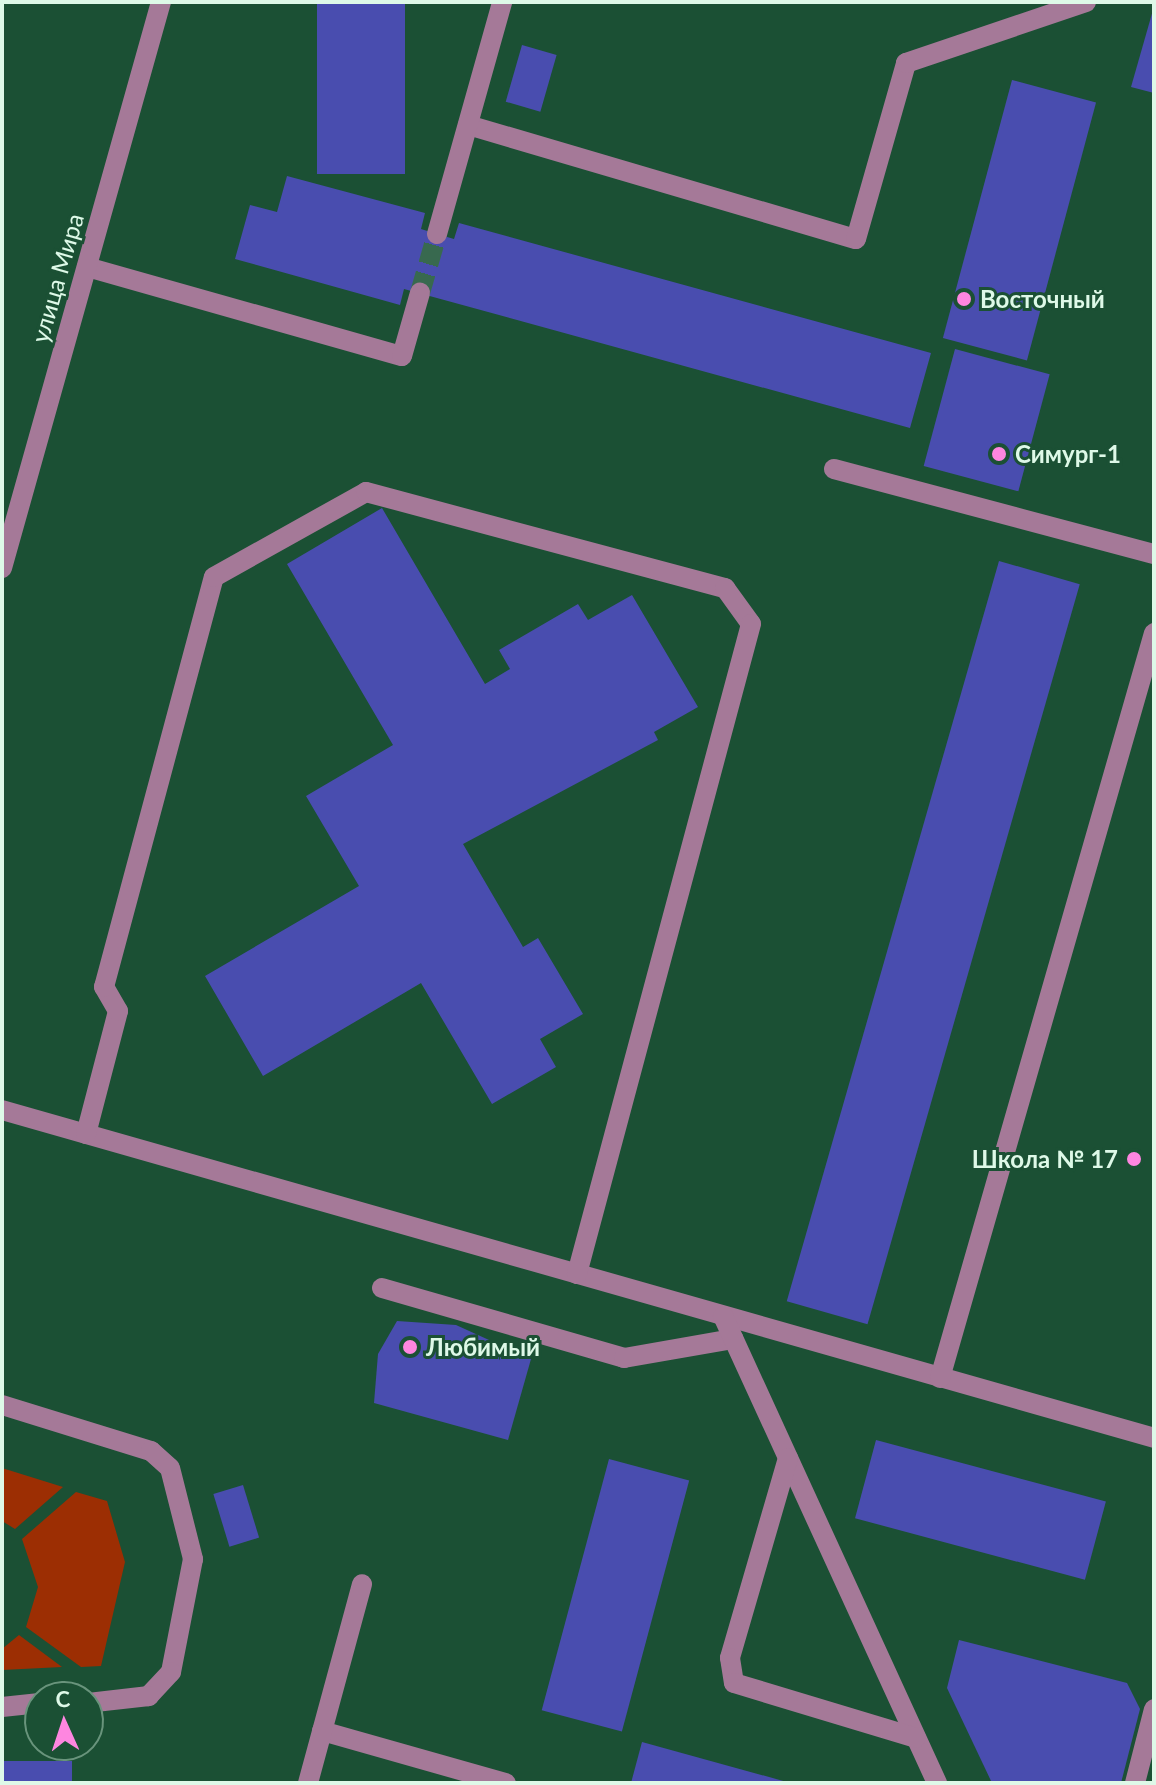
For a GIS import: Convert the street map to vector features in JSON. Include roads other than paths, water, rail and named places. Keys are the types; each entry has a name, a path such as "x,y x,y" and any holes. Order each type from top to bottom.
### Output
{"street":[{"name":"улица Мира","path":"2,568 161,2"},
{"path":"437,234 502,2"},
{"path":"468,125 856,239 906,63 1086,2"},
{"path":"87,267 402,356 420,293"},
{"path":"834,469 1154,554"},
{"path":"86,1134 118,1011 104,987 214,577 366,492 725,588 751,624 577,1274"},
{"path":"940,1378 1154,633"},
{"path":"2,1110 1154,1438"},
{"path":"382,1288 624,1358 733,1339"},
{"path":"723,1316 937,1783"},
{"path":"2,1405 151,1451 170,1468 193,1559 171,1672 149,1696 104,1701"},
{"path":"788,1458 730,1658 734,1683 916,1738"},
{"path":"308,1783 362,1584"},
{"path":"2,1707 24,1705"},
{"path":"1135,1783 1154,1709"},
{"path":"322,1731 506,1783"}],"tunnel":[{"path":"420,293 437,234"}],"place":[{"name":"Восточный","path":"964,299"},
{"name":"Симург-1","path":"999,454"},
{"name":"Школа № 17","path":"1134,1159"},
{"name":"Любимый","path":"410,1347"}]}
